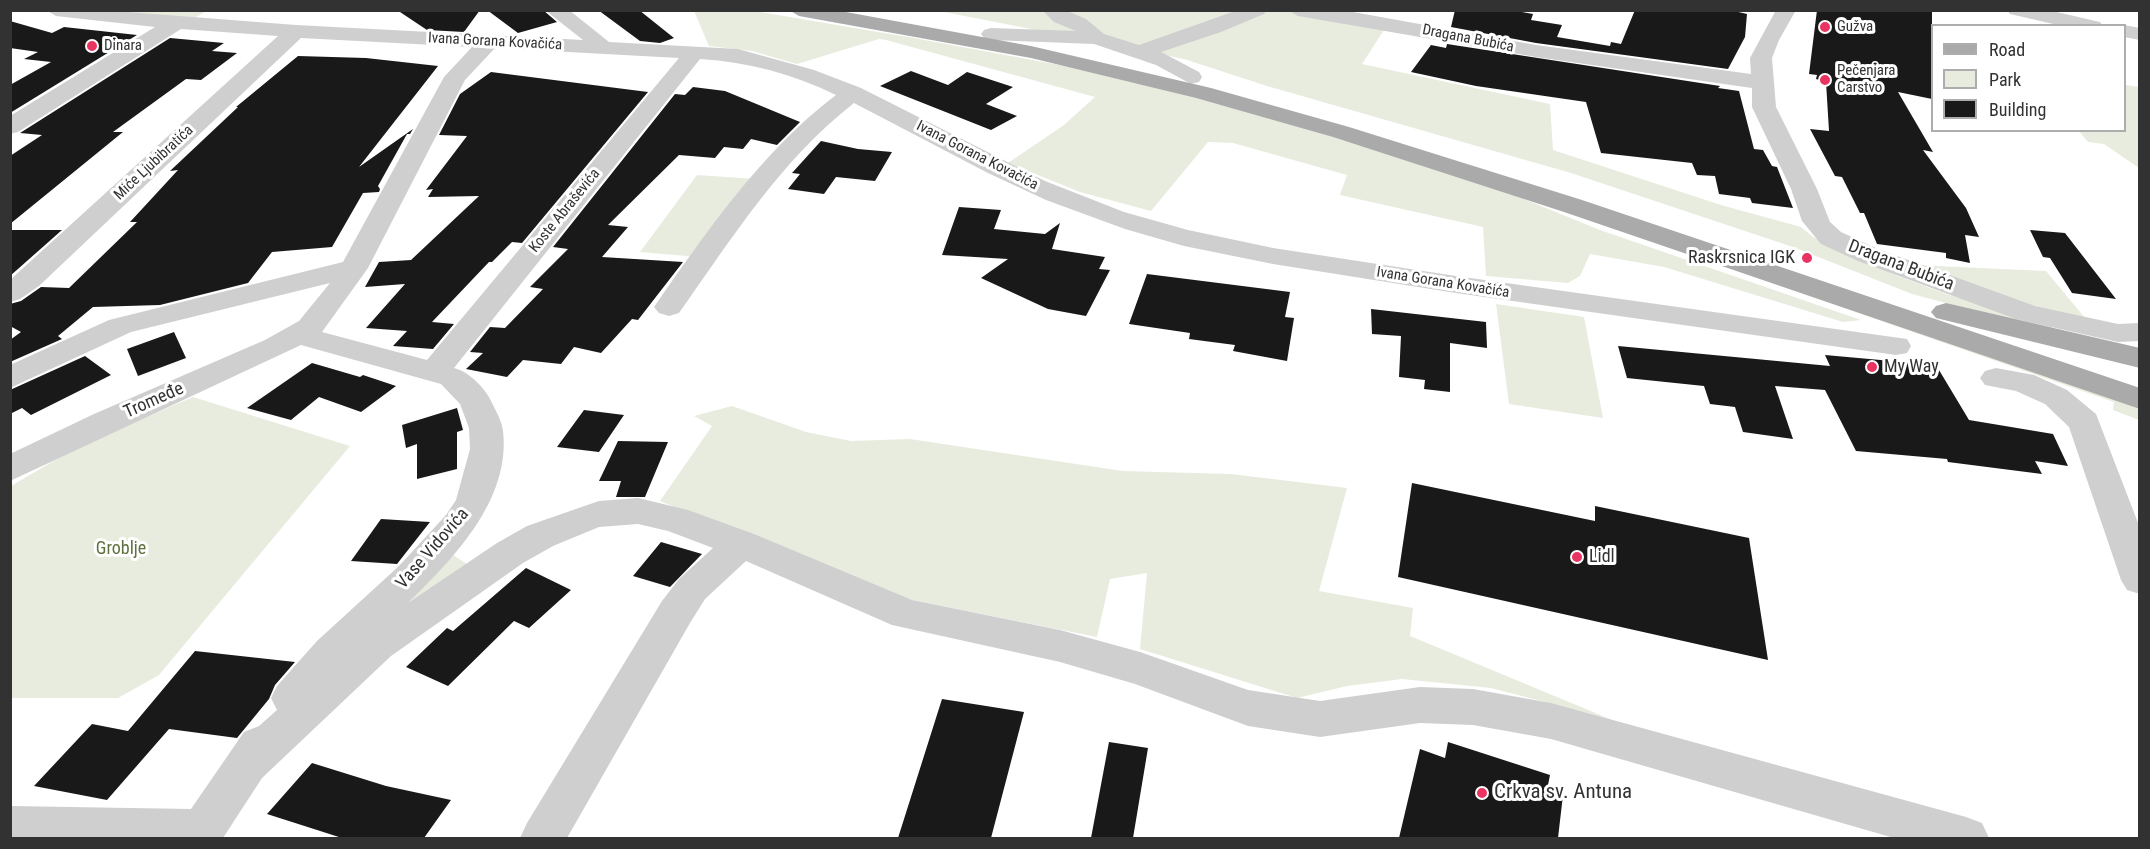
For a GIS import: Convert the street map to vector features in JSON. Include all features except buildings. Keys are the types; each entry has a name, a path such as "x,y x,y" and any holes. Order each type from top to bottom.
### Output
{"main road":[{"path":"799,10 954,37 1111,71 1203,93 1410,152 2139,399"},
{"path":"864,10 991,34 1191,77 1426,142 2139,382"},
{"path":"1892,298 2139,358"}],"street":[{"name":"Ivana Gorana Kovačića","path":"56,10 200,20 296,31 738,55 777,64 853,93 1037,188 1098,212 1158,231 1250,250 1523,296 1896,346"},
{"path":"78,10 92,10"},
{"path":"10,127 200,20 234,10"},
{"path":"555,10 585,31 605,49"},
{"path":"1052,10 1061,18 1079,23 1097,38"},
{"path":"1139,52 1214,28 1257,10"},
{"name":"Dragana Bubića","path":"1298,10 1385,23 1525,50 1764,83"},
{"name":"Dragana Bubića","path":"1786,10 1761,58 1764,107 1804,189 1815,221 1831,238 1889,263 2025,313 2118,333 2139,332"},
{"path":"2017,10 2084,24"},
{"name":"Miće Ljubibratića","path":"10,293 29,280 296,31"},
{"path":"991,34 1097,38 1164,60 1191,77"},
{"path":"298,335 321,316 354,268 455,77 489,42"},
{"name":"Koste Abraševića","path":"435,371 696,51"},
{"path":"669,307 787,150 832,106 853,93"},
{"path":"10,378 120,326 354,268"},
{"name":"Vase Vidovića","path":"200,834 305,682 331,652 432,555 459,524 473,502 487,449 486,428 475,400 465,387 452,377 298,335"},
{"name":"Tromeđe","path":"10,470 106,422 298,335"},
{"path":"1996,378 2023,382 2056,397 2084,422 2139,579"},
{"path":"247,764 376,645 510,553 561,527 599,514 638,511 675,519 741,544 906,615 1060,646 1140,669 1248,708 1320,719 1420,705 1473,707 1551,721 1966,838"},
{"path":"543,838 676,612 692,589 741,544"},
{"path":"10,827 200,834"}],"green space":[{"path":"1336,10 1386,27 1362,64 1550,104 1553,150 1721,205 1801,227 1813,237 1895,275 1946,294 2051,325 2052,331 1912,294 1793,247 1571,173 1267,86 1184,59 939,11"},
{"path":"115,11 206,11 195,18"},
{"path":"694,11 754,11 914,38 1097,72 1256,114 1477,180 1600,230 1861,320 1843,322 1664,267 1590,254 1580,276 1568,283 1486,276 1483,227 1340,195 1347,175 1233,143 1208,142 1151,211 1080,192 1008,163 1064,125 1095,97 879,39 797,64 752,51 709,46"},
{"path":"2126,85 2139,87 2139,168 2104,144 2088,142 2080,132 2126,132"},
{"path":"697,175 756,179 699,257 640,252"},
{"path":"1674,249 2139,406 2139,420 2113,410 2114,402"},
{"path":"1914,265 2046,271 2085,318 2031,305"},
{"path":"1496,304 1584,317 1603,418 1509,404"},
{"name":"Groblje","path":"193,397 350,446 159,675 118,698 11,698 11,486 79,446"},
{"path":"732,406 806,432 851,441 910,439 1123,471 1231,474 1347,488 1319,591 1413,608 1410,636 1610,719 1491,688 1402,679 1347,686 1297,698 1140,649 1147,573 1110,579 1097,637 882,594 660,501 712,426 694,416"},
{"path":"453,555 473,568 342,657"}],"place":[{"name":"Gužva","path":"1825,27"},
{"name":"Dinara","path":"92,46"},
{"name":"Pečenjara Carstvo","path":"1825,80"},
{"name":"Raskrsnica IGK","path":"1807,258"},
{"name":"My Way","path":"1872,367"},
{"name":"Lidl","path":"1577,557"},
{"name":"Crkva sv. Antuna","path":"1482,793"}]}
